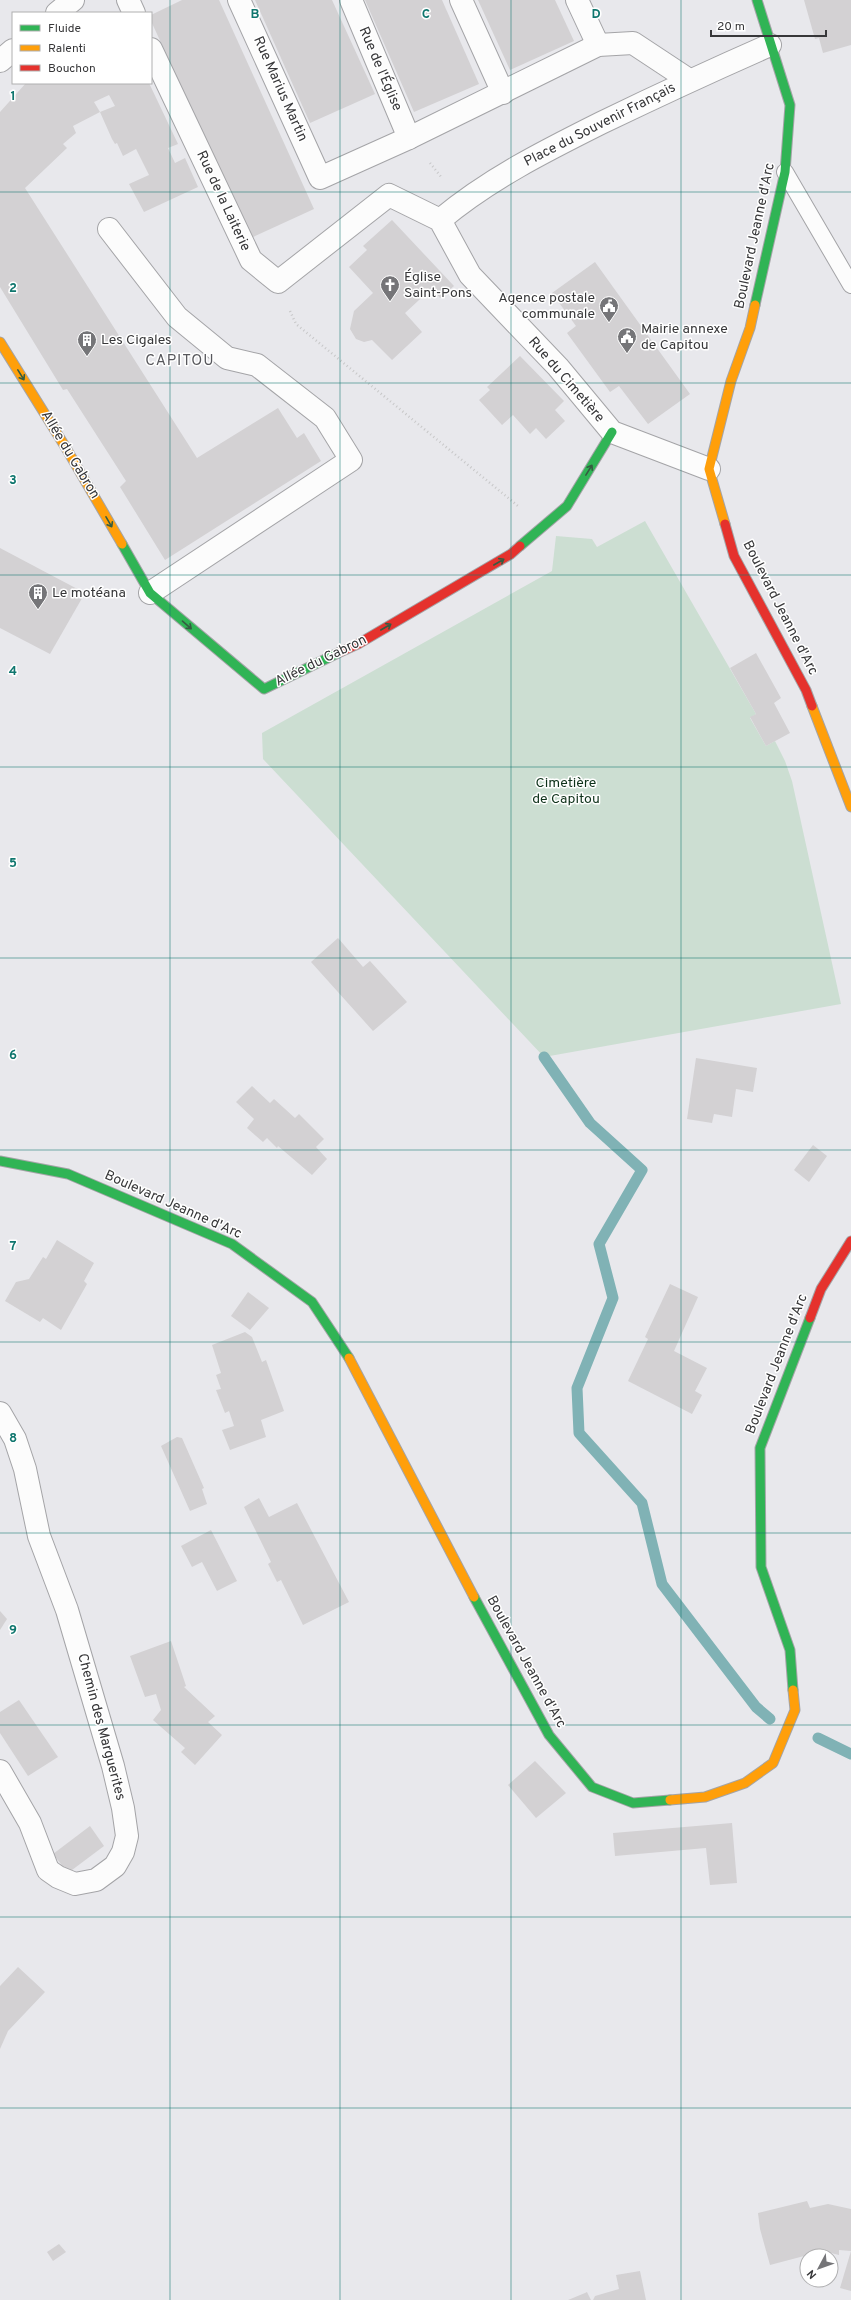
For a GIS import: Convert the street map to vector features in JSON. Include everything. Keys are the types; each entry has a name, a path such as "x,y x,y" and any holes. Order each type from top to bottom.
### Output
{"street":[{"path":"58,12 73,0"},
{"path":"128,0 134,12"},
{"name":"Rue Marius Martin","path":"240,0 320,178 409,138"},
{"name":"Rue de l'Église","path":"351,0 409,138"},
{"path":"461,0 503,93"},
{"path":"577,0 598,45"},
{"name":"Boulevard Jeanne d'Arc","path":"757,0 770,46 790,105 785,172 750,328 731,382 709,469 734,556 806,690 851,807"},
{"path":"409,138 598,45 633,43 689,80"},
{"name":"Place du Souvenir Français","path":"440,220 462,202 532,158 689,80 770,46"},
{"path":"0,61 12,51"},
{"name":"Rue de la Laiterie","path":"152,51 251,260 278,282"},
{"path":"278,282 389,195 440,220"},
{"name":"Rue du Cimetière","path":"440,220 470,275 558,367 612,432"},
{"path":"109,228 177,317 227,358 257,365 325,418 351,460 150,593"},
{"name":"Allée du Gabron","path":"0,342 66,448 150,593 264,689 358,644 511,554 567,506 612,432"},
{"path":"612,432 709,469"},
{"name":"Boulevard Jeanne d'Arc","path":"0,1161 68,1174 232,1244 312,1302 346,1352 435,1526 549,1735 592,1787 633,1803 705,1797 745,1783 773,1763 795,1710 790,1650 761,1567 760,1448 821,1288 851,1241"},
{"name":"Chemin des Marguerites","path":"0,1414 15,1439 25,1469 38,1536 67,1610 115,1773 123,1808 126,1836 123,1852 115,1866 96,1880 75,1884 58,1877 48,1870 30,1824 0,1771"}],"lane":[{"path":"785,172 851,285"}],"path":[{"path":"409,138 462,202"},
{"path":"278,282 296,324 543,525"}],"green space":[{"name":"Cimetière de Capitou","path":"645,521 756,714 750,718 766,746 775,741 785,761 792,781 841,1004 544,1057 263,759 262,733 552,571 556,536 592,539 597,547"}],"building":[{"path":"182,0 219,0 314,209 251,238 152,23 152,15"},
{"path":"255,0 332,0 375,94 310,123"},
{"path":"365,0 442,0 479,84 414,112"},
{"path":"478,0 555,0 574,41 510,70"},
{"path":"804,0 851,0 851,45 823,53 819,38 815,39"},
{"name":"Les Cigales","path":"25,84 149,84 178,144 168,148 175,163 185,158 198,187 144,212 129,184 149,175 136,149 123,156 117,143 115,144 112,139 100,112 73,126 76,133 63,144 67,148 25,188 197,458 278,408 297,438 304,433 321,461 165,560 120,487 126,481 67,389 63,390 0,287 0,112","holes":["109,95 115,106 100,112 94,102"]},
{"path":"392,220 454,286 440,298 432,288 405,313 422,332 392,360 372,340 364,342 356,339 350,329 354,311 373,293 349,267 367,250 363,246"},
{"path":"595,262 690,394 648,424 619,386 610,392 567,333 576,326 552,293"},
{"path":"520,356 564,401 555,410 565,421 546,439 536,428 530,434 513,415 502,425 479,400 490,390 487,387"},
{"name":"Le motéana","path":"0,548 85,593 50,654 0,628"},
{"path":"756,653 781,698 774,703 790,733 766,746 750,717 756,714 730,668"},
{"path":"338,938 363,967 370,961 407,1002 373,1031 311,962"},
{"path":"696,1058 757,1068 753,1092 736,1089 732,1117 714,1114 712,1123 687,1119"},
{"path":"252,1086 270,1103 274,1099 295,1118 299,1114 324,1139 316,1147 327,1159 312,1175 278,1146 277,1148 267,1138 263,1142 247,1128 254,1119 236,1102"},
{"path":"813,1145 827,1156 809,1182 794,1170"},
{"path":"57,1240 94,1263 84,1281 87,1284 61,1330 43,1318 40,1322 5,1301 16,1282 29,1279 43,1257 46,1259"},
{"path":"670,1284 698,1297 674,1351 707,1368 695,1391 702,1395 692,1414 628,1381 648,1339 645,1337"},
{"path":"248,1292 269,1308 250,1330 231,1316"},
{"path":"245,1332 252,1337 262,1362 266,1360 284,1411 261,1420 266,1437 230,1450 222,1430 234,1426 229,1411 225,1413 216,1390 221,1389 216,1375 221,1373 212,1345"},
{"path":"177,1437 182,1438 204,1488 202,1489 207,1504 190,1511 161,1446"},
{"path":"259,1498 269,1517 297,1503 349,1602 303,1625 281,1580 277,1582 268,1564 271,1562 244,1507"},
{"path":"211,1530 237,1581 217,1591 202,1562 192,1567 181,1546"},
{"path":"0,1611 7,1619 0,1630"},
{"path":"171,1641 186,1686 184,1687 215,1716 208,1722 222,1735 195,1765 181,1752 185,1748 153,1720 161,1710 156,1694 145,1697 130,1656"},
{"path":"19,1700 58,1757 28,1776 0,1733 0,1712"},
{"path":"535,1761 566,1793 536,1818 508,1785"},
{"path":"732,1823 737,1883 710,1885 706,1848 615,1856 613,1833"},
{"path":"90,1826 104,1846 68,1873 53,1854"},
{"path":"18,1967 45,1992 8,2031 0,2049 0,1986"},
{"path":"807,2201 810,2208 828,2204 851,2209 851,2251 839,2250 839,2248 799,2248 799,2257 770,2265 760,2229 758,2213"},
{"path":"59,2244 66,2252 53,2261 47,2252"},
{"path":"851,2251 851,2291 840,2288"},
{"path":"640,2271 646,2300 593,2300 595,2296 619,2289 616,2275"},
{"path":"587,2292 591,2300 568,2300 585,2293"}],"waterway":[{"path":"544,1057 590,1123 642,1170 599,1244 613,1298 577,1388 579,1433 642,1503 662,1584 756,1707 770,1719"},
{"path":"818,1738 851,1754"}],"traffic: fast":[{"path":"755,305 785,172 790,105 757,0"},
{"path":"520,546 567,506 612,432"},
{"path":"122,544 150,593 264,689 338,653"},
{"path":"0,1161 68,1174 232,1244 312,1302 349,1358"},
{"path":"793,1690 790,1650 761,1567 760,1448 810,1318"},
{"path":"474,1597 549,1735 592,1787 633,1803 670,1800"}],"traffic: slow":[{"path":"725,524 709,469 731,381 750,328 755,305"},
{"path":"0,342 66,448 122,544"},
{"path":"812,706 851,807"},
{"path":"349,1358 474,1597"},
{"path":"670,1800 705,1797 745,1783 773,1763 795,1710 793,1690"}],"traffic: jam":[{"path":"725,524 734,556 806,690 812,706"},
{"path":"338,653 358,644 511,554 520,546"},
{"path":"810,1318 821,1289 851,1241"}],"place":[{"name":"Église Saint-Pons","path":"390,302"},
{"name":"Agence postale communale","path":"609,323"},
{"name":"Mairie annexe de Capitou","path":"627,354"},
{"name":"Les Cigales","path":"87,357"},
{"name":"Le motéana","path":"38,610"}],"district":[{"name":"CAPITOU","path":"180,361"}]}
